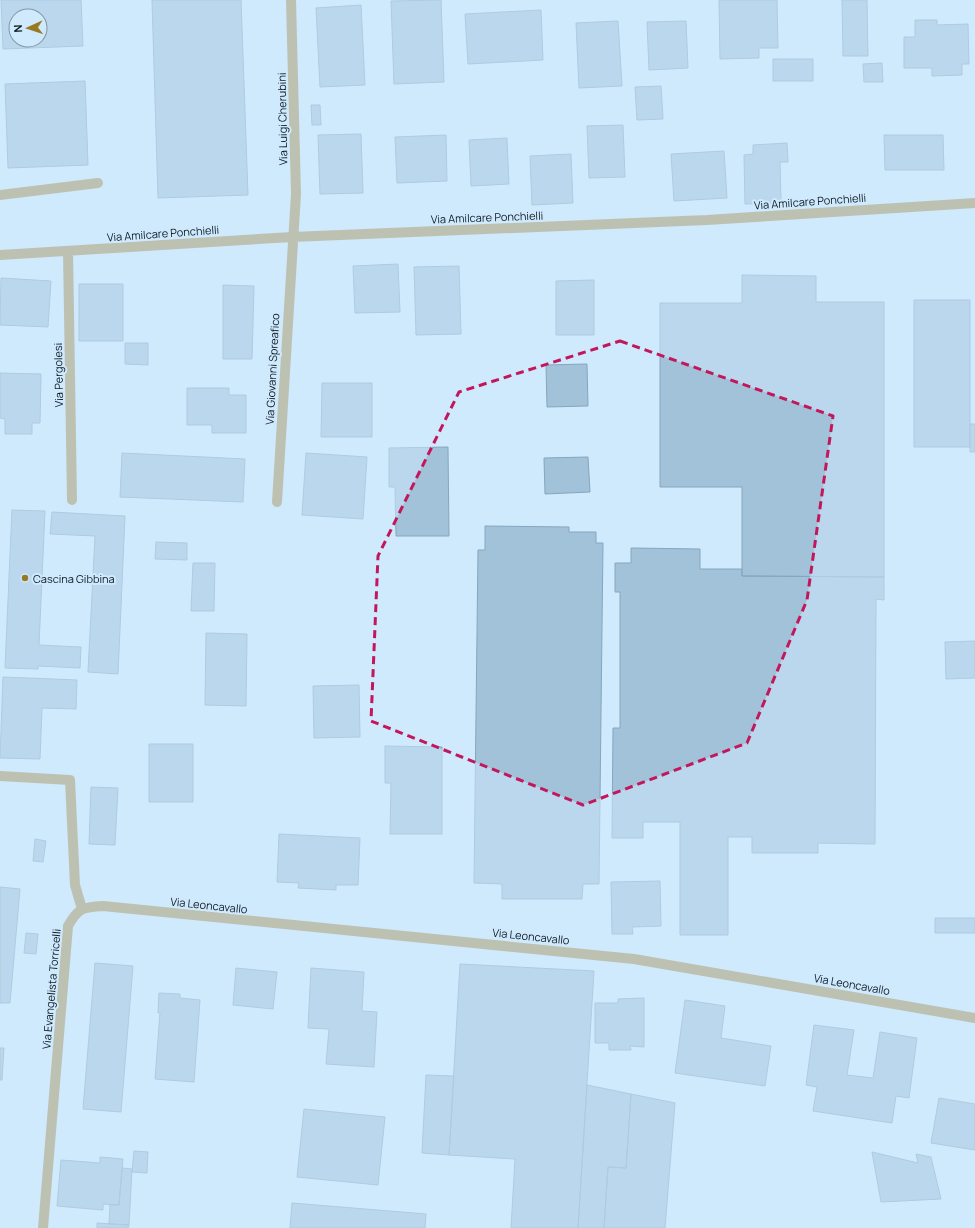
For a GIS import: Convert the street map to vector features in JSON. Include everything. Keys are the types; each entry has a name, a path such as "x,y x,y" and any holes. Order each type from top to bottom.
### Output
{"street":[{"name":"Via Luigi Cherubini","path":"291,0 296,194 292,237"},
{"path":"0,195 98,183"},
{"name":"Via Amilcare Ponchielli","path":"0,255 292,237 707,220 975,203"},
{"name":"Via Giovanni Spreafico","path":"277,502 292,237"},
{"name":"Via Pergolesi","path":"68,251 72,500"},
{"path":"0,776 70,780 75,885 82,909"},
{"name":"Via Leoncavallo","path":"82,909 103,906 634,959 975,1018"},
{"name":"Via Evangelista Torricelli","path":"43,1228 68,926 73,917 82,909"}],"highlighted area":[{"path":"620,341 833,416 807,600 747,743 583,805 371,721 378,556 459,392"}],"building":[{"path":"1,0 81,0 83,46 48,47 48,8 8,8 8,48 30,48 3,49"},
{"path":"152,0 241,0 248,195 158,198"},
{"path":"441,0 444,82 394,84 391,1"},
{"path":"719,0 777,0 778,48 759,48 759,58 720,59"},
{"path":"842,0 867,0 868,56 843,56"},
{"path":"361,5 365,85 320,87 316,8"},
{"path":"541,10 543,60 468,64 465,14"},
{"path":"915,20 937,20 937,25 968,24 969,64 962,64 962,75 932,76 932,68 904,68 904,37 915,37"},
{"path":"618,21 622,86 579,88 576,23"},
{"path":"686,21 688,68 649,70 647,22"},
{"path":"773,59 813,59 813,81 773,81"},
{"path":"882,63 883,82 864,82 863,64"},
{"path":"85,81 88,165 8,168 5,84"},
{"path":"661,86 663,119 637,120 635,87"},
{"path":"311,105 320,105 321,125 312,125"},
{"path":"623,125 625,177 589,178 587,126"},
{"path":"361,134 363,193 320,194 318,135"},
{"path":"446,135 447,181 397,183 395,137"},
{"path":"884,135 943,135 944,170 885,170"},
{"path":"507,138 509,184 471,186 469,140"},
{"path":"787,143 788,162 780,162 781,203 745,204 744,155 753,154 753,145"},
{"path":"724,151 727,198 674,201 671,154"},
{"path":"571,154 573,203 532,205 530,156"},
{"path":"398,264 400,312 355,313 353,266"},
{"path":"459,266 461,334 416,335 414,267"},
{"path":"742,275 816,276 816,302 884,302 884,577 742,576 742,487 660,487 660,303 742,303"},
{"path":"1,278 51,281 48,327 0,325"},
{"path":"594,280 594,335 556,335 556,281"},
{"path":"79,284 123,284 123,341 79,341"},
{"path":"223,285 254,286 252,359 223,359"},
{"path":"914,300 970,300 970,447 914,447"},
{"path":"125,343 148,343 148,365 125,364"},
{"path":"587,364 588,406 547,407 546,365"},
{"path":"0,373 41,374 40,423 32,423 32,434 5,434 5,419 0,418"},
{"path":"322,383 372,383 372,437 321,437"},
{"path":"187,388 229,388 229,395 246,395 246,433 212,433 212,425 187,425"},
{"path":"970,424 975,424 975,452 970,452"},
{"path":"448,447 449,536 396,536 395,487 389,487 389,448"},
{"path":"122,453 245,459 243,502 120,497"},
{"path":"306,453 367,457 363,519 302,515"},
{"path":"588,457 590,492 545,494 544,458"},
{"name":"Cascina Gibbina","path":"12,510 45,511 39,645 81,647 80,668 38,666 38,669 5,668"},
{"name":"Cascina Gibbina","path":"52,512 125,516 118,674 88,672 95,536 50,534"},
{"path":"485,526 569,527 569,532 596,532 596,543 603,543 599,884 583,884 582,899 502,899 502,884 474,883 478,550 485,550"},
{"path":"156,542 187,543 187,560 155,559"},
{"path":"631,548 700,549 700,569 742,569 742,576 884,577 884,600 876,599 875,844 818,843 818,853 752,853 752,837 728,837 728,935 680,935 680,822 643,822 643,838 612,838 613,728 620,728 620,592 615,592 615,563 631,563"},
{"path":"193,563 215,563 214,611 191,611"},
{"path":"206,633 247,634 246,706 205,705"},
{"path":"975,641 975,678 946,679 945,642"},
{"path":"3,677 77,680 76,709 42,708 40,759 0,758"},
{"path":"359,685 360,737 314,738 313,686"},
{"path":"149,744 193,744 193,802 149,802"},
{"path":"385,746 442,747 442,834 390,834 391,783 385,783"},
{"path":"91,787 118,788 115,845 89,844"},
{"path":"279,834 360,838 358,885 336,885 336,890 298,888 299,883 277,882"},
{"path":"35,839 46,841 43,862 33,861"},
{"path":"660,881 661,926 632,927 633,934 612,934 611,882"},
{"path":"0,887 20,889 10,1003 0,1003"},
{"path":"935,918 975,918 975,933 935,933"},
{"path":"26,933 38,934 36,954 24,953"},
{"path":"95,963 133,966 121,1112 83,1109"},
{"path":"460,964 594,971 578,1228 511,1228 515,1159 449,1155"},
{"path":"236,968 277,972 273,1009 233,1005"},
{"path":"311,968 364,972 362,1011 377,1012 374,1067 326,1064 329,1029 308,1028"},
{"path":"159,993 180,994 180,998 200,1000 194,1082 155,1079 160,1013 158,1013"},
{"path":"644,998 644,1047 630,1046 631,1050 609,1050 609,1043 595,1043 595,1003 618,1003 618,999"},
{"path":"685,1000 725,1006 721,1038 771,1046 765,1086 675,1073"},
{"path":"814,1025 854,1030 847,1075 873,1078 880,1032 917,1038 909,1098 896,1096 892,1123 813,1111 817,1087 806,1085"},
{"path":"0,1048 4,1048 2,1080 0,1080"},
{"path":"426,1075 454,1076 449,1155 422,1153"},
{"path":"587,1085 631,1094 626,1168 608,1167 604,1228 578,1228"},
{"path":"631,1094 675,1103 665,1228 604,1228 608,1167 626,1168"},
{"path":"939,1098 975,1104 975,1150 931,1143"},
{"path":"304,1109 385,1117 378,1185 297,1177"},
{"path":"134,1151 148,1152 147,1173 132,1172"},
{"path":"872,1152 918,1163 916,1154 931,1157 941,1199 881,1202"},
{"path":"100,1157 123,1159 119,1205 103,1204 103,1210 57,1206 61,1160 100,1163"},
{"path":"122,1168 132,1169 129,1225 109,1224 110,1205 119,1205"},
{"path":"292,1203 426,1214 425,1228 290,1228"},
{"path":"97,1223 129,1225 128,1228 97,1228"}],"place":[{"name":"Cascina Gibbina","path":"25,578"}]}
